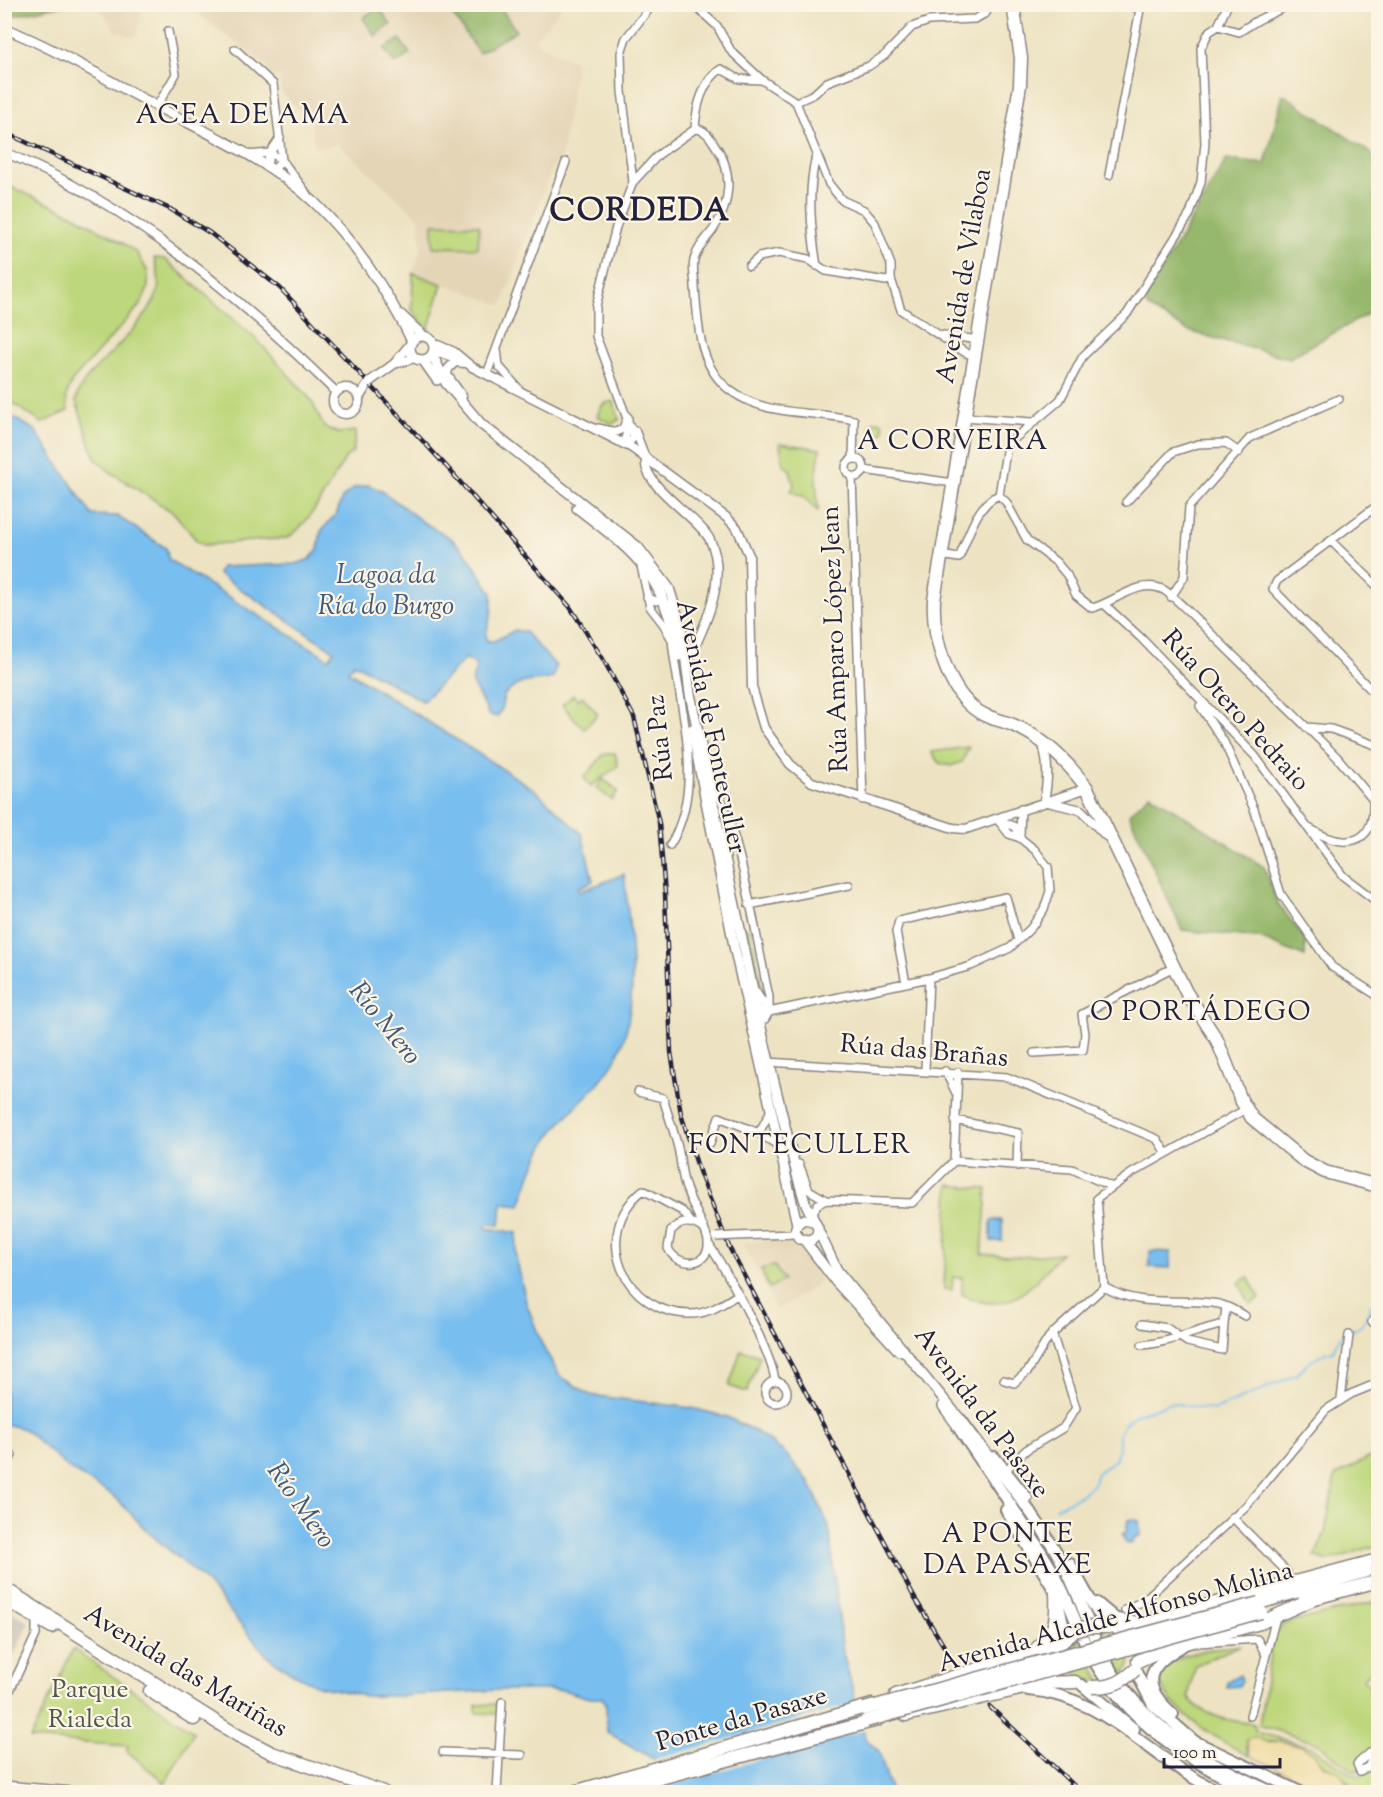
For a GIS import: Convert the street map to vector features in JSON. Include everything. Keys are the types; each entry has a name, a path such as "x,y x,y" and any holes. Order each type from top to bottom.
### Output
{"highway":[{"name":"Avenida de Vilaboa","path":"1013,4 1022,74 940,555 933,614 941,646 954,684 969,705 980,713 1014,725 1042,741 1072,767 1087,788 1186,992 1217,1040 1246,1109 1261,1127 1304,1161 1325,1172 1378,1187"},
{"path":"865,1715 925,1685 1032,1652 1089,1626 1114,1628 1378,1560"},
{"path":"1226,1599 1378,1567"},
{"name":"Avenida Alcalde Alfonso Molina","path":"865,1715 1260,1607 1378,1567"},
{"name":"Avenida Alcalde Alfonso Molina","path":"1260,1607 1311,1599 1378,1581"},
{"name":"Avenida das Mariñas","path":"4,1586 237,1735 272,1753 383,1792"},
{"path":"1332,1594 1378,1588"},
{"path":"1276,1616 1378,1588"},
{"path":"1032,1652 1045,1641 1057,1619 1056,1593"},
{"path":"4,1597 66,1635"},
{"name":"Avenida das Mariñas","path":"4,1597 179,1710 255,1753 359,1792"},
{"path":"865,1715 933,1710 1046,1683 1107,1687 1121,1683 1136,1665 1164,1649 1260,1623 1311,1599"},
{"path":"1114,1628 1133,1646 1136,1665"},
{"path":"1067,1637 1061,1662 1064,1671 1083,1684"},
{"name":"Ponte da Pasaxe","path":"634,1780 865,1715"},
{"path":"574,1792 634,1780"},
{"path":"608,1792 634,1780"}],"main road":[{"path":"4,28 30,39 248,155 314,202 346,238 396,311 411,342 410,351 427,353 423,336 396,311"},
{"path":"411,342 423,336"},
{"name":"Avenida de Fonteculler","path":"427,353 446,383 480,424 626,538 669,588 682,630 690,694 761,1015 768,1062 797,1175 812,1218"},
{"name":"Avenida de Fonteculler","path":"427,353 473,424 644,560 660,588 671,617 724,898 796,1229"},
{"path":"719,826 724,898"},
{"path":"812,1218 837,1270 879,1324 836,1282 805,1242 796,1229 804,1219 812,1218"},
{"path":"805,1242 814,1239 818,1230"},
{"name":"Avenida da Pasaxe","path":"879,1324 1028,1510 1064,1565 1102,1655 1129,1694 1192,1751 1215,1766 1273,1792"},
{"path":"958,1422 1006,1470 1060,1547 1097,1612 1114,1628"},
{"name":"Avenida da Pasaxe","path":"958,1422 1000,1492 1052,1569 1093,1659 1120,1698 1152,1730 1180,1753 1205,1769 1255,1792"},
{"path":"1000,1492 1006,1513 1056,1593 1067,1637"},
{"path":"1083,1587 1101,1608 1116,1619 1139,1622"},
{"path":"1190,1641 1157,1663 1151,1683 1155,1693 1169,1711 1226,1758"},
{"path":"1136,1665 1153,1705 1194,1741 1300,1792"},
{"path":"1083,1684 1159,1754"},
{"path":"1018,1689 1045,1691 1086,1704 1189,1776 1221,1792"},
{"path":"585,1792 634,1780"},
{"path":"619,1792 634,1780"}],"street":[{"path":"633,182 622,92 621,53 626,38 653,4"},
{"path":"693,4 717,26 731,51 762,80 796,102 829,184 842,200 864,210 875,223 891,265 891,279 902,310 959,349 975,356"},
{"path":"796,102 814,94 827,82 869,66 885,54 912,27 929,21 975,19 986,13 990,4"},
{"path":"1109,175 1140,7 1129,4"},
{"path":"999,495 1007,445 1060,400 1083,356 1127,314 1190,214 1201,182 1205,143 1201,48 1209,32 1218,26 1228,4"},
{"path":"1218,26 1239,32 1291,4"},
{"path":"157,106 176,74 168,32"},
{"path":"235,49 273,84 282,160"},
{"path":"690,694 692,680 690,657 714,597 716,580 714,553 700,525 649,475 645,464 646,459 596,336 596,306 616,227 633,182 658,155 695,129 697,108 714,74 721,69 739,80 762,80"},
{"path":"695,129 706,132 716,145 728,178 727,205 701,245 693,262 696,321 709,367 725,387 757,405 854,420 853,459 846,467 852,476 861,475 864,470 863,462 853,459"},
{"path":"269,169 270,153 280,138"},
{"path":"4,152 125,216 199,268 280,338 336,392"},
{"path":"248,155 270,153 282,160 314,202"},
{"path":"816,156 811,180 811,224 817,266"},
{"path":"269,169 282,160"},
{"path":"486,374 566,162"},
{"path":"749,266 759,257 779,253 808,259 826,271 891,279"},
{"path":"933,332 963,340 978,340"},
{"path":"959,349 959,342 963,340"},
{"path":"352,390 369,382 394,364 411,342"},
{"path":"497,346 499,366 526,396"},
{"path":"394,364 427,353 462,361 623,444 726,517 744,541 749,555 752,687 764,728 790,764 812,782 953,828 966,829 1087,788"},
{"path":"462,361 451,364 447,375 480,424"},
{"path":"359,398 352,390 344,388 336,392 333,404 341,413 353,412 369,382"},
{"path":"1172,597 1184,577 1189,507 1250,438 1339,399"},
{"path":"585,425 617,432 623,428 628,417"},
{"path":"623,444 628,429 628,417"},
{"path":"964,417 1032,422"},
{"path":"1126,502 1173,452 1198,444 1226,443 1239,452"},
{"path":"864,470 953,483"},
{"name":"Rúa Amparo López Jean","path":"852,476 863,800"},
{"path":"940,555 959,558 975,520 990,499 999,495"},
{"path":"999,495 1006,502 1027,540 1068,575 1076,595 1092,608 1105,605 1127,591 1149,587 1162,589 1172,597 1306,727 1372,800 1374,812 1372,824 1363,835 1347,842 1328,840 1309,828"},
{"path":"1374,508 1278,581 1273,589 1275,594 1378,697"},
{"path":"1331,541 1378,588"},
{"name":"Rúa Paz","path":"644,560 650,607 672,640 688,764 687,796 678,832 670,845"},
{"path":"663,599 656,601 647,597 653,588 664,588 682,630"},
{"name":"Rúa Otero Pedraio","path":"1105,605 1141,638 1192,694 1255,756 1343,876 1378,899"},
{"path":"1192,694 1224,742 1254,809 1281,894 1332,967 1377,995"},
{"path":"1306,727 1331,729 1378,746"},
{"path":"1042,741 1047,760 1048,780 1044,801"},
{"path":"707,772 719,792 731,827 749,905 769,997 761,1015"},
{"path":"1044,801 1072,806 1094,820 1129,872"},
{"path":"1020,838 1021,809"},
{"path":"761,1015 929,978 971,966 1010,948 1031,928 1044,909 1050,891 1048,867 1035,850 1020,838 1014,827 997,819"},
{"name":"Avenida de Fonteculler","path":"719,826 731,827"},
{"path":"749,905 849,885"},
{"path":"906,983 896,933 899,921 1005,897 1018,940"},
{"path":"735,951 742,960 761,1015"},
{"path":"1034,1053 1083,1050 1085,1034 1082,1014 1174,967"},
{"path":"925,1070 929,978"},
{"name":"Avenida de Fonteculler","path":"761,1015 768,1062 767,1094"},
{"name":"Rúa das Brañas","path":"768,1062 945,1071 1008,1077 1157,1139 1166,1153"},
{"path":"945,1071 956,1093"},
{"path":"788,1135 808,1190 826,1200 912,1203 954,1161 958,1072"},
{"path":"638,1092 663,1098 678,1147 684,1183 702,1228 773,1369 775,1380"},
{"path":"1104,1287 1096,1198 1110,1186 1246,1109"},
{"path":"759,1133 771,1110"},
{"path":"710,1143 719,1117 759,1133 779,1146"},
{"path":"955,1120 1018,1133 1017,1167"},
{"path":"954,1161 1017,1167 1072,1168 1110,1186"},
{"path":"702,1228 692,1222 682,1211 642,1190 628,1206 619,1225 616,1257 624,1275 634,1290 649,1302 669,1312 693,1315 715,1309 737,1295"},
{"path":"812,1218 818,1204 826,1200"},
{"path":"692,1222 680,1224 670,1232 667,1243 670,1254 680,1262 693,1262 704,1255 708,1240"},
{"path":"708,1240 716,1237 796,1229"},
{"path":"1104,1287 1121,1297 1142,1301 1220,1304 1245,1316"},
{"path":"1004,1380 1014,1383 1028,1371 1052,1333 1104,1287"},
{"path":"1142,1324 1167,1328 1187,1342 1222,1350 1226,1307"},
{"path":"1371,1322 1378,1317"},
{"path":"1142,1345 1160,1344 1224,1324"},
{"path":"1006,1470 1026,1450 1063,1428 1076,1408 1052,1333"},
{"path":"1341,1400 1349,1335"},
{"path":"1125,1610 1143,1601 1246,1506 1326,1410 1341,1400 1378,1383"},
{"path":"4,1452 12,1455 4,1471"},
{"path":"1232,1517 1287,1572"},
{"path":"1250,1716 1276,1616"},
{"path":"4,1703 36,1635 36,1618"},
{"path":"1190,1641 1201,1644 1257,1639 1265,1653"},
{"path":"497,1792 502,1702"},
{"path":"443,1752 522,1755"},
{"path":"4,1785 84,1792"}],"shaded area":[{"path":"5,5 77,5 8,19 5,18"},
{"path":"96,5 143,5 136,38 116,31"},
{"path":"171,5 564,5 535,39 539,44 576,62 562,155 551,170 502,305 413,273 421,247 419,218 338,144 318,148 313,141 312,119 282,95 279,76 270,76 266,65 196,13"},
{"path":"780,1239 799,1245 820,1279 817,1285 776,1310 743,1242"},
{"path":"5,1607 29,1623 5,1673"}],"green space":[{"path":"5,4 60,5 11,16 5,14"},
{"path":"446,5 499,5 516,31 479,53"},
{"path":"379,7 391,25 375,36 363,18"},
{"path":"400,39 410,54 395,64 384,49"},
{"path":"1283,94 1372,154 1378,173 1378,311 1373,311 1289,358 1188,331 1147,307 1147,295 1226,160 1265,164"},
{"path":"4,184 72,214 121,242 137,253 148,272 148,288 141,304 72,381 66,396 68,411 42,423 5,398"},
{"path":"433,224 479,225 478,248 433,247"},
{"path":"154,258 165,259 259,342 311,400 324,427 338,433 356,431 353,452 346,457 312,513 296,532 287,538 204,545 197,541 174,513 109,471 95,458 76,401 78,393 85,380 138,324 154,300 159,281"},
{"path":"413,273 442,284 428,330 412,310"},
{"path":"614,401 619,420 612,424 597,416 603,404"},
{"path":"874,421 880,421 884,428 880,435 874,435 870,431 870,425"},
{"path":"780,443 820,449 816,480 818,511 803,496 791,491 794,485 790,470 783,464"},
{"path":"573,695 578,700 582,696 598,714 584,729 562,705"},
{"path":"969,747 962,762 951,766 939,763 931,752"},
{"path":"615,753 618,766 591,786 584,778 603,755"},
{"path":"603,779 618,791 612,800 596,788"},
{"path":"1150,794 1264,867 1277,902 1305,939 1305,957 1260,938 1182,930 1129,814"},
{"path":"750,928 765,1000 761,993 746,929"},
{"path":"949,1185 987,1189 982,1254 1021,1257 1061,1253 1030,1287 1007,1301 994,1303 979,1301 962,1294 962,1278 953,1277 952,1290 944,1289"},
{"path":"774,1266 784,1280 769,1288 761,1269"},
{"path":"1248,1277 1260,1298 1250,1304 1239,1283"},
{"path":"741,1350 760,1356 747,1392 729,1386"},
{"path":"1378,1453 1378,1545 1328,1561 1315,1556 1325,1533 1335,1476"},
{"path":"1378,1601 1378,1665 1363,1679 1378,1691 1378,1726 1374,1752 1369,1762 1361,1769 1351,1770 1319,1744 1259,1725 1273,1636 1284,1624"},
{"path":"1099,1633 1115,1637 1126,1646 1130,1660 1123,1675"},
{"path":"1078,1639 1101,1681 1086,1679 1071,1668 1068,1648"},
{"path":"1241,1645 1196,1665 1188,1696 1194,1703 1217,1717 1254,1724 1256,1732 1312,1747 1351,1774 1361,1775 1368,1771 1378,1753 1378,1792 1354,1792 1344,1778 1323,1765 1312,1753 1294,1745 1278,1742 1254,1744 1246,1746 1249,1756 1196,1724 1172,1702 1159,1678 1173,1662 1194,1652"},
{"name":"Parque Rialeda","path":"73,1649 194,1732 165,1783 127,1751 128,1746 30,1739"},
{"path":"498,1704 498,1714 476,1713 476,1705"}],"sand":[{"path":"1254,1737 1269,1743 1279,1741 1301,1746 1312,1752 1324,1766 1339,1772 1354,1792 1329,1792 1250,1756 1246,1740"}],"water":[{"path":"4,412 35,430 92,515 117,516 166,548 169,560 329,659 334,651 218,574 221,567 296,564 310,559 318,549 321,531 337,513 342,498 354,488 369,485 382,491 423,522 451,538 466,553 492,593 487,641 494,641 515,630 525,632 556,666 553,678 523,683 504,695 501,711 497,717 489,715 472,683 476,665 466,658 423,701 354,663 348,671 534,789 582,834 593,881 578,888 579,892 624,874 631,943 632,992 624,1038 611,1067 548,1139 534,1166 520,1205 502,1203 500,1225 486,1224 486,1228 517,1233 516,1257 526,1302 543,1347 560,1376 590,1395 692,1408 727,1417 758,1433 785,1453 810,1483 829,1527 843,1653 866,1739 879,1752 891,1792 665,1792 659,1762 607,1732 606,1703 602,1698 589,1698 563,1690 497,1690 365,1696 318,1686 290,1672 267,1656 205,1581 148,1532 115,1497 68,1468 24,1429 5,1424"},
{"path":"991,1220 1002,1220 1002,1241 991,1241"},
{"path":"1150,1251 1171,1252 1170,1268 1149,1267"},
{"path":"1128,1520 1139,1521 1141,1535 1134,1538 1133,1543 1126,1544 1122,1534 1126,1532"},
{"path":"1240,1675 1242,1680 1239,1686 1227,1687 1227,1682"}],"pier":[{"path":"860,1702 867,1729 662,1787 657,1763 653,1760"}],"waterway":[{"path":"1055,1508 1080,1496 1094,1483 1097,1473 1115,1460 1119,1448 1119,1433 1125,1423 1137,1414 1171,1403 1215,1410 1298,1374 1308,1363 1333,1351 1342,1337 1363,1323 1370,1306 1378,1301"}],"railway":[{"path":"4,132 170,209 210,233 280,288 446,466 570,607 603,659 634,717 659,823 665,894 671,1052 681,1114 700,1174 730,1249 914,1597 956,1666"},
{"path":"990,1707 1081,1792"}],"district":[{"name":"ACEA DE AMA","path":"243,116"},
{"name":"CORDEDA","path":"640,212"},
{"name":"A CORVEIRA","path":"953,442"},
{"name":"O PORTÁDEGO","path":"1201,1013"},
{"name":"FONTECULLER","path":"800,1146"},
{"name":"A PONTE DA PASAXE","path":"1008,1550"}],"water label":[{"name":"Lagoa da Ría do Burgo","path":"386,592"},
{"name":"Río Mero","path":"384,1024"},
{"name":"Río Mero","path":"300,1506"}]}
